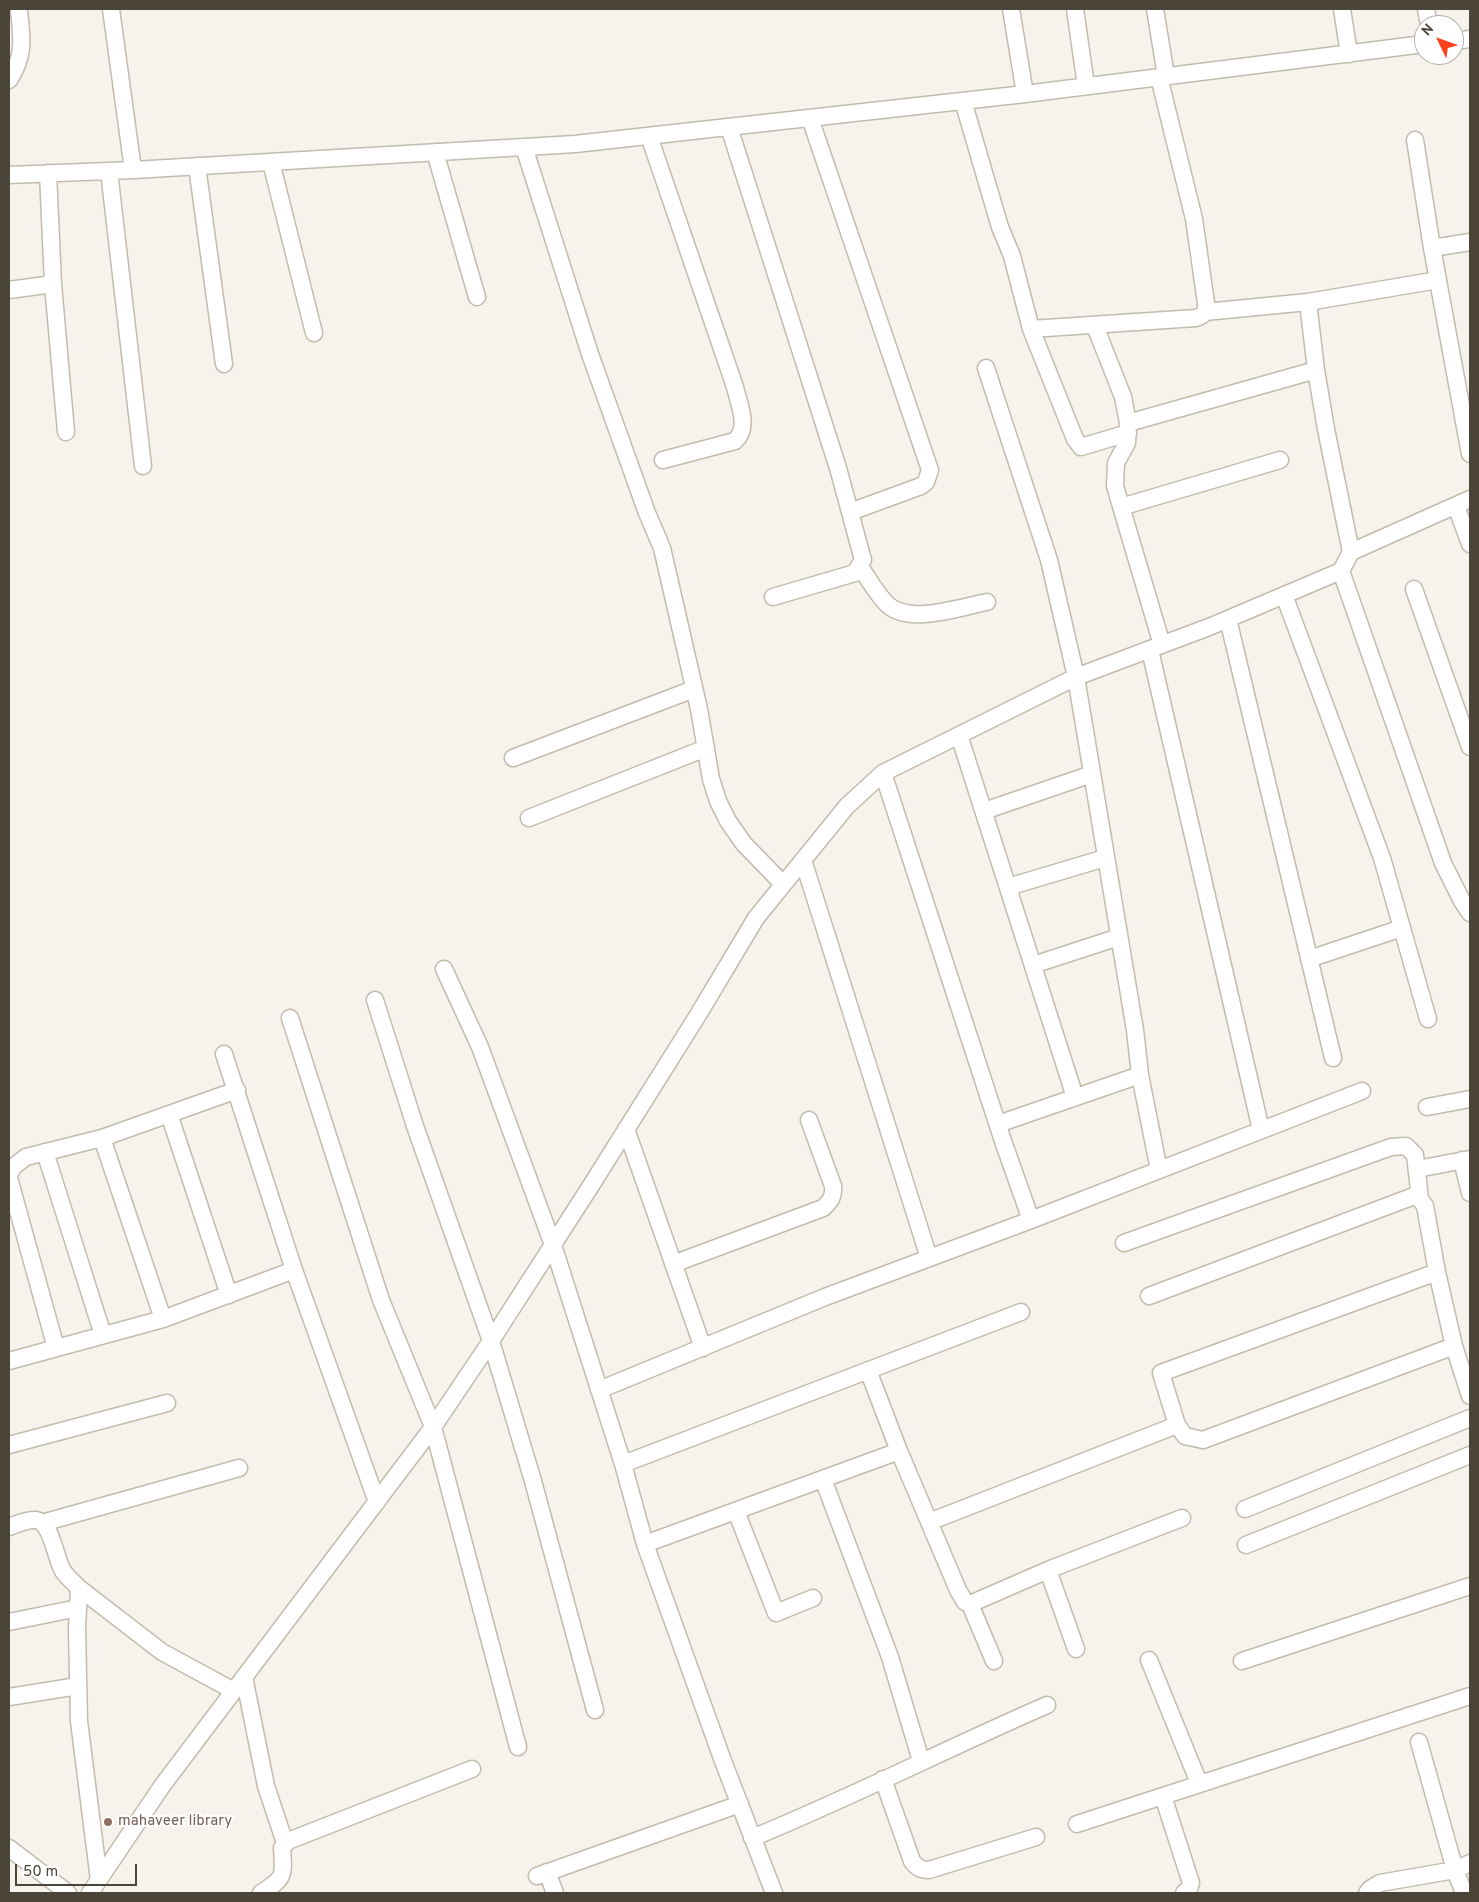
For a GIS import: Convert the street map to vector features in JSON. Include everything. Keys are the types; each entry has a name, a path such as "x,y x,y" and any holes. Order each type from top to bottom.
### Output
{"street":[{"path":"112,9 133,170"},
{"path":"1011,9 1025,94"},
{"path":"1075,9 1086,86"},
{"path":"1031,329 1196,318 1202,316 1205,312 1206,303 1194,219 1163,77 1155,9"},
{"path":"1342,9 1349,54"},
{"path":"9,80 20,56 22,40 19,11"},
{"path":"9,175 133,170 575,144 1025,94 1414,45"},
{"path":"963,101 1000,227 1012,256 1031,329 1075,439 1081,447 1128,428 1316,370"},
{"path":"810,118 930,470 926,482 920,486 850,512"},
{"path":"730,127 838,468 863,560 855,573 773,597"},
{"path":"649,136 735,387 744,425 741,436 735,442 663,460"},
{"path":"1415,140 1432,248 1470,454"},
{"path":"524,147 590,354 647,513 662,548 718,801 728,821 744,844 783,884"},
{"path":"435,152 477,297"},
{"path":"271,162 314,333"},
{"path":"197,166 224,364"},
{"path":"109,171 143,466"},
{"path":"48,173 53,284 66,432"},
{"path":"1432,248 1470,242"},
{"path":"1205,312 1308,302 1438,280"},
{"path":"9,290 53,284"},
{"path":"95,1887 162,1786 433,1428 626,1130 756,918 847,806 883,773 1076,677 1228,619 1342,571 1351,552 1326,429 1316,370 1308,302"},
{"path":"1095,326 1123,397 1128,428 1127,443 1116,463 1115,486 1156,647 1261,1130"},
{"path":"986,368 1049,560 1076,677 1135,1030 1140,1075 1159,1170"},
{"path":"1121,507 1280,460"},
{"path":"1351,552 1463,502 1470,544"},
{"path":"860,567 888,605 902,613 916,616 986,602"},
{"path":"1342,571 1443,862 1462,902 1470,913"},
{"path":"1414,589 1470,747"},
{"path":"1284,595 1382,858 1428,1019"},
{"path":"1228,619 1333,1058"},
{"path":"513,758 694,689"},
{"path":"960,735 1075,1097"},
{"path":"530,818 706,748"},
{"path":"883,773 1031,1220"},
{"path":"984,811 1092,774"},
{"path":"1008,887 1105,858"},
{"path":"803,860 929,1258"},
{"path":"1309,959 1402,928"},
{"path":"1033,965 1119,937"},
{"path":"444,969 480,1046 553,1245 623,1464 645,1544 752,1838 774,1893"},
{"path":"375,1000 415,1126 491,1341 533,1481 595,1710"},
{"path":"290,1018 382,1300 433,1428 518,1747"},
{"path":"224,1054 294,1270 377,1502"},
{"path":"998,1124 1140,1075"},
{"path":"56,1348 9,1176 12,1167 26,1157 102,1138 237,1090"},
{"path":"600,1390 825,1297 1031,1220 1362,1091"},
{"path":"1427,1107 1470,1099"},
{"path":"169,1114 230,1295"},
{"path":"674,1264 823,1208 828,1204 833,1192 833,1186 809,1120"},
{"path":"626,1130 703,1348"},
{"path":"102,1138 163,1319"},
{"path":"1124,1243 1390,1147 1406,1146 1415,1155 1420,1199"},
{"path":"45,1152 103,1335"},
{"path":"1417,1169 1466,1160 1470,1193"},
{"path":"1149,1296 1414,1196 1420,1199 1425,1206 1437,1272 1454,1346 1470,1396"},
{"path":"9,1361 163,1319 294,1270"},
{"path":"1437,1272 1161,1373 1177,1425 1185,1436 1203,1440 1454,1346"},
{"path":"623,1464 1021,1312"},
{"path":"868,1370 928,1522 958,1590 965,1602 970,1604 994,1661"},
{"path":"9,1445 167,1403"},
{"path":"1245,1509 1470,1418"},
{"path":"928,1522 1177,1425"},
{"path":"645,1544 899,1451"},
{"path":"1246,1545 1470,1456"},
{"path":"9,1527 30,1521 37,1520 42,1522 239,1468"},
{"path":"823,1479 890,1657 921,1761"},
{"path":"736,1511 776,1613 813,1598"},
{"path":"970,1604 1048,1570 1182,1518"},
{"path":"42,1522 50,1533 63,1570 79,1588 162,1652 239,1684"},
{"path":"1048,1570 1076,1649"},
{"path":"1242,1661 1470,1586"},
{"path":"79,1588 79,1721 95,1887"},
{"path":"9,1622 78,1608"},
{"path":"1149,1660 1199,1784"},
{"path":"239,1684 266,1786 285,1843"},
{"path":"9,1697 78,1686"},
{"path":"1077,1824 1470,1696"},
{"path":"752,1838 829,1806 921,1761 1047,1706"},
{"path":"1419,1742 1463,1866 1464,1893"},
{"path":"261,1893 276,1885 283,1886 282,1848 285,1843 472,1770"},
{"path":"884,1779 912,1861 922,1870 929,1870 1036,1837"},
{"path":"1163,1796 1192,1884 1190,1889 1184,1893"},
{"path":"555,1893 542,1874 740,1804"},
{"path":"9,1848 68,1893"},
{"path":"1367,1893 1370,1888 1380,1883 1463,1866"}],"place":[{"name":"mahaveer library","path":"108,1822"}]}
